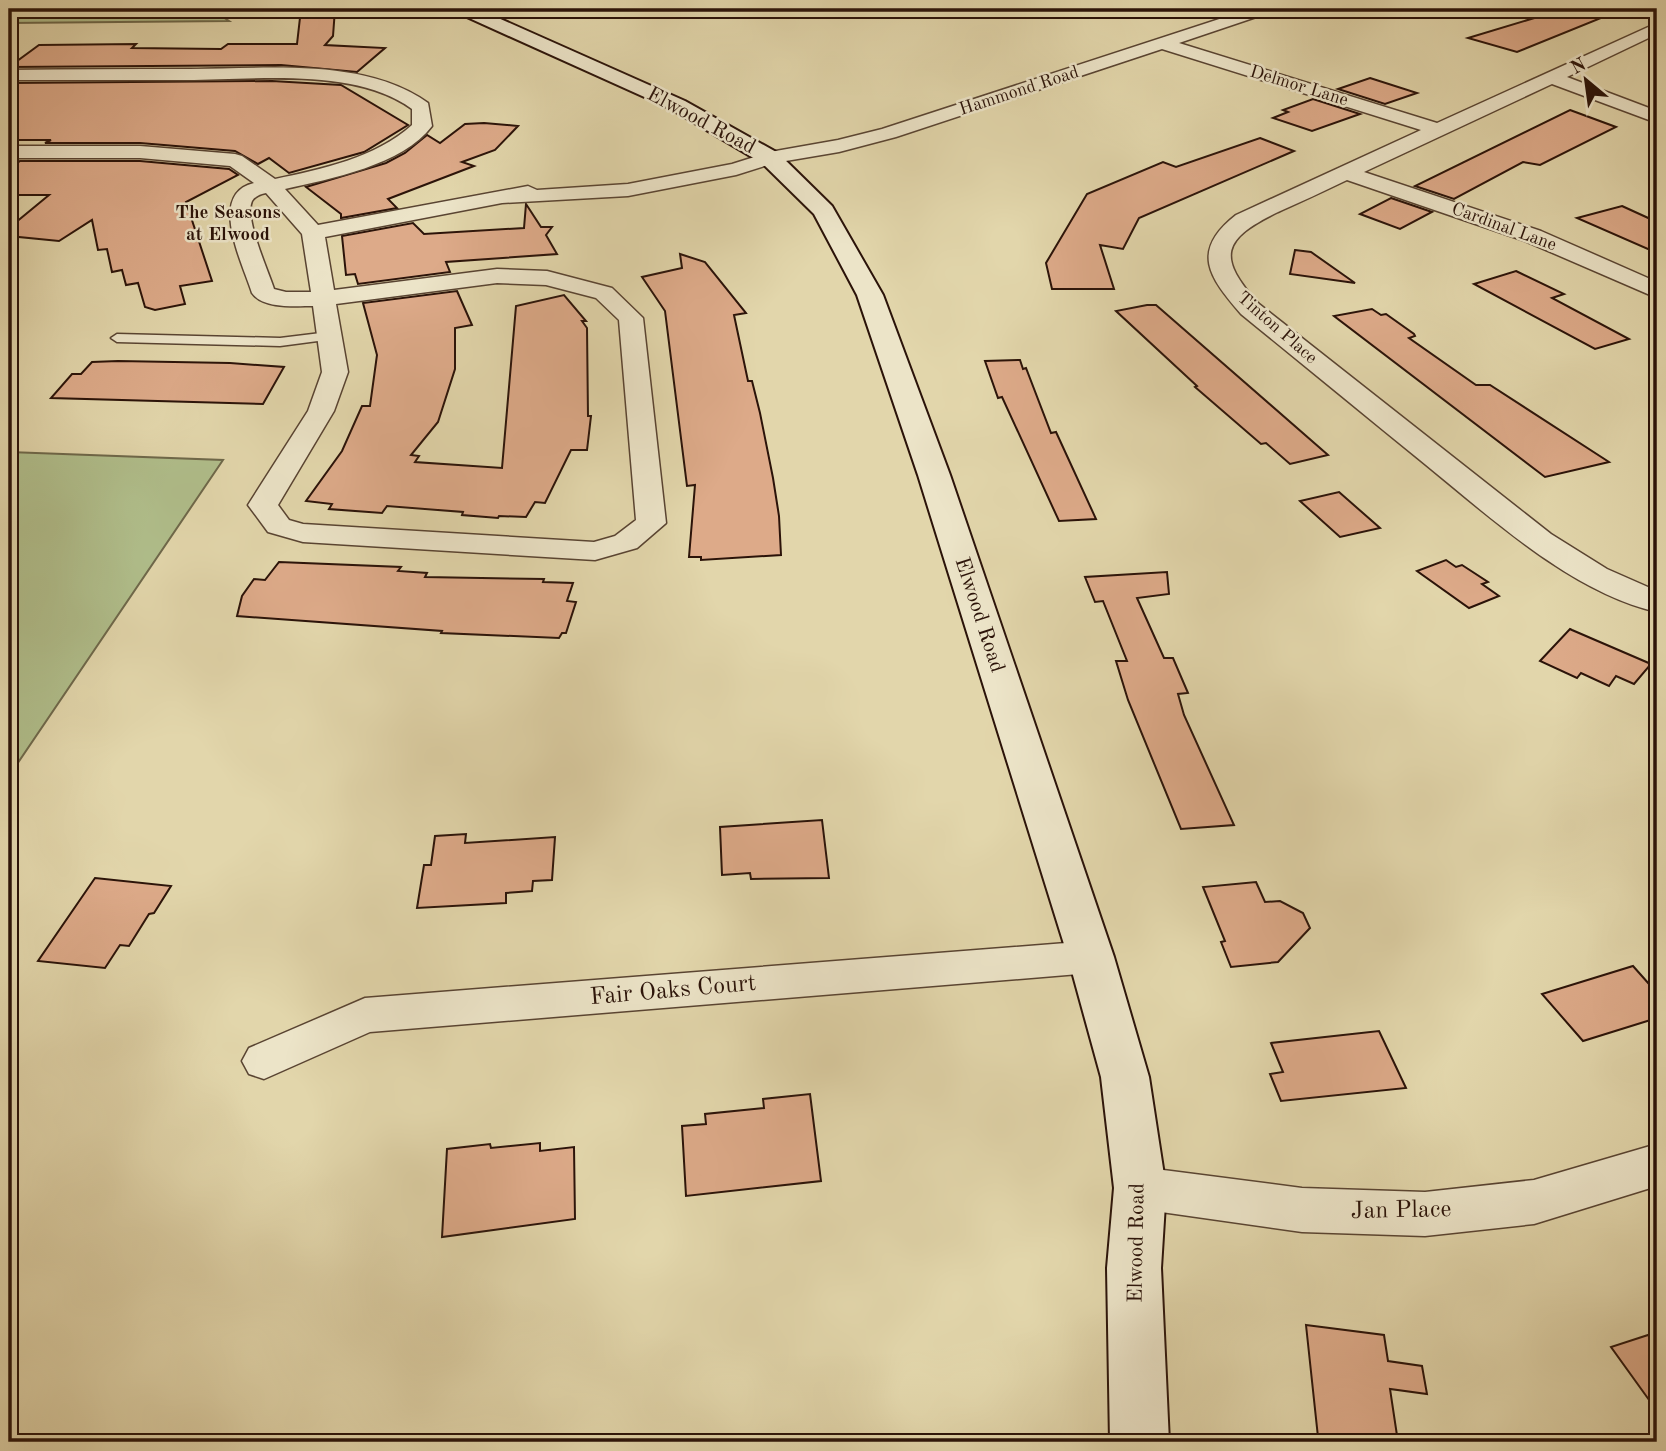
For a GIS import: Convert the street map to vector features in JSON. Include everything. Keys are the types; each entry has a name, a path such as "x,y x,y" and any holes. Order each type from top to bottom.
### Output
{"main road":[{"name":"Elwood Road","path":"465,9 678,105 770,158 824,211 870,295 934,475 1091,957 1125,1077 1140,1188 1134,1268 1140,1442"}],"street":[{"path":"486,17 521,9"},
{"name":"Hammond Road","path":"313,233 508,198 628,190 736,169 770,158 839,146 889,134 1265,9"},
{"name":"Tinton Place","path":"1657,28 1244,220 1223,239 1218,259 1227,282 1250,309 1553,550 1634,594 1657,602"},
{"name":"Delmor Lane","path":"1162,43 1436,129"},
{"path":"9,75 303,74 359,79 402,93 421,107 422,126 410,140 323,174 271,186 251,190 241,201 240,219 264,293 285,299 322,299 498,276 548,278 604,293 631,318 650,523 626,542 595,551 303,533 270,522 263,505 321,411 335,372 322,299 313,233 271,186 235,160 140,152 9,152"},
{"path":"1554,78 1657,117"},
{"name":"Cardinal Lane","path":"1347,173 1533,236 1657,291"},
{"name":"Fair Oaks Court","path":"264,1061 365,1016 1091,957"},
{"name":"Jan Place","path":"1140,1188 1302,1210 1425,1214 1534,1202 1657,1165"}],"lane":[{"path":"357,9 380,12 465,9"},
{"path":"117,338 280,342 329,336"}],"green space":[{"path":"9,9 211,9 229,21 9,23"},
{"path":"9,452 223,460 9,776"}],"building":[{"path":"301,9 335,9 333,36 325,45 385,48 357,72 281,65 9,67 39,45 136,44 132,48 221,49 228,44 297,44"},
{"path":"1564,9 1597,9 1601,18 1517,52 1468,38"},
{"path":"1370,78 1417,93 1385,104 1338,89"},
{"path":"272,81 341,85 408,125 364,152 289,173 269,158 258,164 235,151 140,143 45,143 51,140 9,140 9,83"},
{"path":"1313,99 1360,114 1312,131 1273,118 1288,112 1283,110"},
{"path":"1570,110 1616,127 1540,165 1523,162 1454,199 1415,186"},
{"path":"465,124 518,126 495,150 462,162 474,166 388,199 397,208 341,218 341,214 306,187 386,163 405,153 427,135 440,143"},
{"path":"1260,138 1294,151 1139,218 1123,249 1100,245 1114,289 1052,289 1046,263 1087,194 1163,162 1176,167"},
{"path":"20,161 140,161 229,169 238,175 186,202 212,281 180,286 185,304 155,310 145,307 138,283 126,285 122,270 112,272 107,249 98,250 92,220 59,241 9,236 9,228 49,195 9,195 9,169"},
{"path":"1391,198 1432,212 1400,229 1360,214"},
{"path":"526,204 541,227 552,227 546,235 557,254 446,262 450,272 358,284 355,274 346,275 342,236 413,223 424,234 524,228"},
{"path":"1622,206 1657,222 1657,253 1577,218"},
{"path":"1295,250 1311,252 1355,283 1290,274"},
{"path":"680,254 705,262 746,313 734,315 748,381 752,381 760,413 773,478 781,555 701,560 701,557 689,557 695,485 687,486 665,311 642,277 682,268"},
{"path":"1516,271 1564,294 1552,298 1629,339 1595,349 1474,284"},
{"path":"457,291 472,325 455,328 455,369 438,422 411,455 419,456 415,462 502,468 516,306 564,295 586,321 582,321 587,328 588,416 591,416 587,450 571,450 545,503 535,502 526,517 498,518 462,515 463,512 387,506 382,513 329,509 332,504 306,501 342,451 362,406 370,406 377,355 363,303"},
{"path":"1156,305 1328,455 1290,464 1266,443 1261,444 1195,387 1197,386 1116,311"},
{"path":"1372,309 1381,315 1386,314 1414,334 1415,336 1409,338 1476,385 1490,385 1609,462 1545,477 1334,316"},
{"path":"1020,360 1023,369 1026,368 1051,433 1056,432 1096,519 1059,521 1002,397 998,398 985,361"},
{"path":"92,362 284,367 263,404 51,398 72,374 81,374"},
{"path":"1339,492 1380,528 1340,537 1300,501"},
{"path":"1446,560 1456,567 1462,565 1488,582 1482,584 1499,596 1469,608 1417,571"},
{"path":"279,562 401,567 398,571 427,573 425,577 544,579 543,582 573,583 567,601 576,602 566,633 562,633 559,638 441,633 442,631 237,616 242,596 254,579 265,580"},
{"path":"1167,572 1169,594 1137,598 1164,658 1173,658 1188,693 1178,694 1184,715 1234,825 1181,829 1128,700 1116,661 1127,661 1103,601 1095,602 1085,577"},
{"path":"1570,629 1651,664 1634,684 1616,676 1609,686 1581,673 1577,678 1540,661"},
{"path":"822,820 829,878 751,879 750,873 722,875 720,827"},
{"path":"466,834 465,843 555,837 552,880 533,881 532,891 506,893 506,903 417,908 424,865 431,865 435,836"},
{"path":"95,878 171,886 129,946 120,945 105,968 38,961"},
{"path":"1256,882 1265,902 1280,901 1303,913 1310,928 1278,962 1231,967 1221,942 1225,941 1203,887"},
{"path":"1633,966 1657,993 1657,1018 1583,1041 1542,994"},
{"path":"1379,1031 1406,1088 1281,1101 1270,1074 1283,1072 1271,1043"},
{"path":"810,1094 821,1181 686,1196 682,1126 706,1124 705,1114 764,1108 763,1099"},
{"path":"540,1143 540,1151 574,1147 575,1219 442,1237 447,1149 490,1144 491,1148"},
{"path":"1306,1325 1384,1335 1388,1361 1422,1366 1427,1394 1390,1389 1398,1442 1361,1442 1318,1437"},
{"path":"1648,1335 1657,1348 1657,1411 1611,1347"}],"district":[{"name":"The Seasons at Elwood","path":"228,224"}]}
